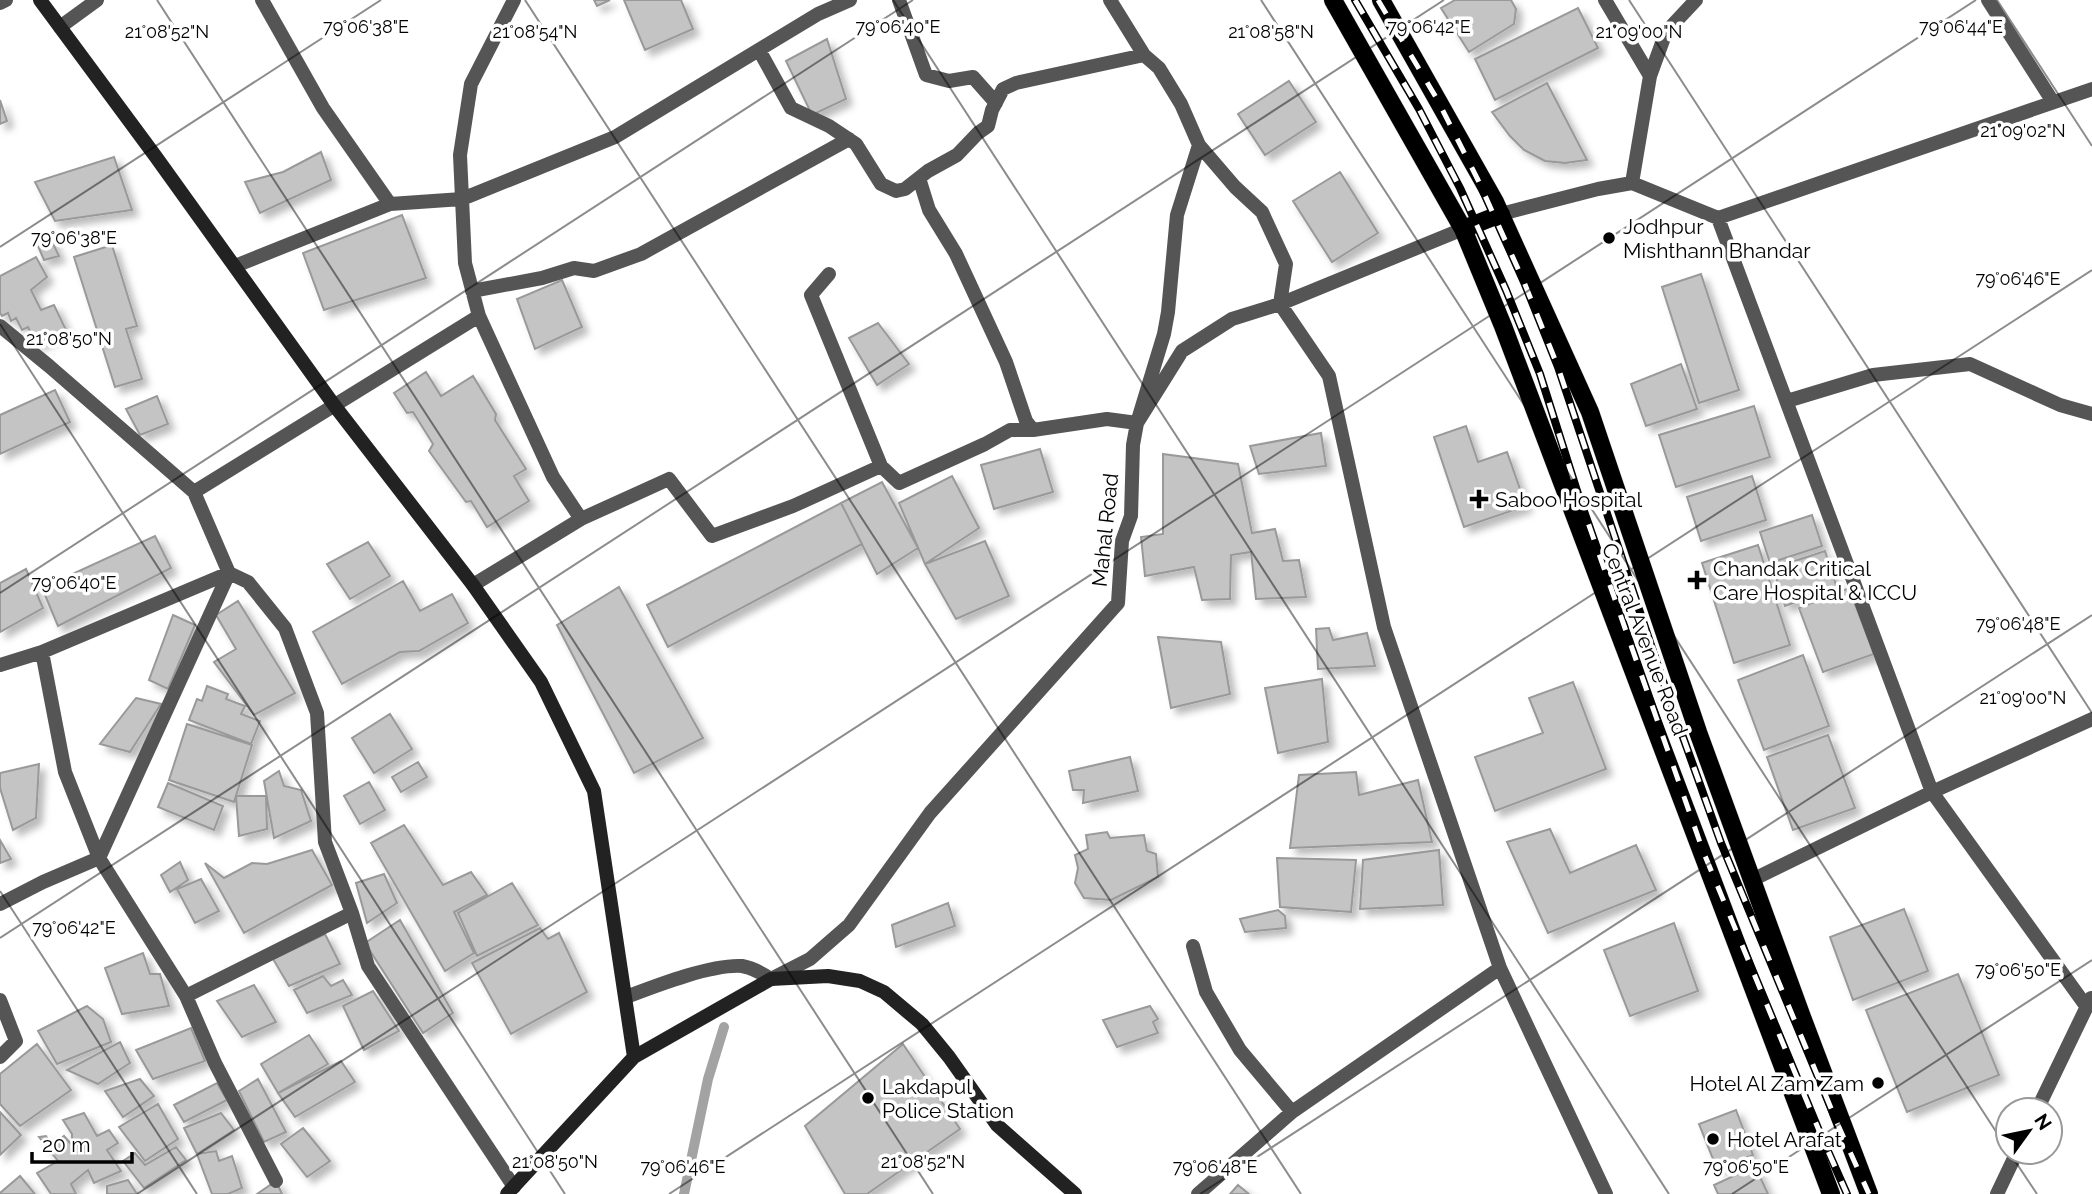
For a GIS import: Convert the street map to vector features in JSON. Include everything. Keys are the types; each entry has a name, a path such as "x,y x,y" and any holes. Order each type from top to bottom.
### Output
{"main road":[{"name":"Central Avenue Road","path":"1333,0 1463,229 1503,326 1830,1194"},
{"path":"1381,0 1501,214 1590,412 1698,732 1869,1194"},
{"path":"1463,229 1501,214"}],"street":[{"path":"0,3 6,0"},
{"path":"40,0 334,405 473,585 541,682 594,791 635,1056"},
{"path":"60,27 97,0"},
{"path":"262,0 323,108 390,204"},
{"path":"514,0 471,84 460,155 465,263 479,316 553,477 581,519"},
{"path":"235,266 390,204 462,199 615,136 818,14 850,0"},
{"path":"899,0 926,75 949,80 973,77 996,103"},
{"path":"1110,0 1144,55 1159,68 1181,104 1199,145 1234,187 1262,212 1286,264 1280,304 1329,376 1384,627 1500,968 1606,1194"},
{"path":"1605,0 1650,76"},
{"path":"1632,183 1650,76 1666,32 1696,0"},
{"path":"1987,0 2053,102"},
{"path":"759,50 791,108 829,126 856,144 881,184 896,191 905,189 957,155 988,126 1003,89 1016,83 1144,55"},
{"path":"1501,214 1632,183 1718,218 2092,89"},
{"path":"472,291 542,278 574,268 594,271 641,254 849,139"},
{"path":"829,274 811,295 881,466 899,483 1010,430 1033,430 1107,419 1137,423 1164,334 1177,215 1199,145"},
{"path":"919,178 929,210 956,254 1006,362 1026,421 1033,430"},
{"path":"1718,218 1932,792 2089,1001 2044,1096"},
{"name":"Mahal Road","path":"771,979 810,959 849,926 930,813 1118,603 1122,541 1131,516 1133,445 1137,423 1182,351 1232,319 1280,304 1463,229"},
{"path":"194,492 479,316"},
{"path":"0,326 194,492 229,573 248,582 285,628 317,713 325,842 368,965 511,1191 635,1056 771,979 828,976 860,981 884,992 922,1024 997,1125 1075,1194"},
{"path":"1787,401 1873,375 1970,364 2060,405 2092,414"},
{"path":"473,585 581,519 669,479 712,536 793,506 881,466"},
{"path":"0,665 42,652 229,573"},
{"path":"0,904 99,858 229,573"},
{"path":"42,652 65,772 99,858 186,996 215,1063 275,1181"},
{"path":"1752,880 1932,792 2092,719"},
{"path":"186,996 352,913"},
{"path":"1193,946 1206,992 1240,1050 1292,1112"},
{"path":"626,997 723,967 755,969 771,979"},
{"path":"1198,1194 1292,1112 1500,968"},
{"path":"0,1000 16,1041 0,1057"},
{"path":"1997,1194 2010,1166"}],"building":[{"path":"594,0 610,0 597,6"},
{"path":"624,0 681,0 693,29 645,50"},
{"path":"1455,0 1511,0 1516,9 1514,24 1469,52 1441,8"},
{"path":"1578,8 1598,48 1495,100 1475,59"},
{"path":"827,39 846,99 812,115 786,61"},
{"path":"1289,81 1316,122 1265,155 1238,114"},
{"path":"1547,83 1587,160 1565,163 1545,161 1524,150 1492,112"},
{"path":"0,100 7,121 0,124"},
{"path":"321,152 331,180 260,213 245,182 283,172"},
{"path":"114,157 132,210 55,221 35,182"},
{"path":"1340,172 1378,233 1332,262 1293,201"},
{"path":"402,215 426,278 324,310 303,253"},
{"path":"47,231 59,256 44,260 34,237"},
{"path":"112,245 137,326 126,329 142,379 115,387 74,257"},
{"path":"36,257 47,277 31,290 41,310 54,305 66,330 37,344 28,327 22,330 16,318 11,321 8,313 2,316 0,313 0,276"},
{"path":"1701,274 1739,390 1699,403 1662,287"},
{"path":"562,280 582,327 535,349 517,299"},
{"path":"878,323 909,364 877,385 849,338"},
{"path":"1681,364 1697,409 1646,426 1631,384"},
{"path":"426,372 441,396 473,376 496,414 495,420 526,469 514,476 529,501 487,527 471,501 466,502 429,451 433,444 413,412 407,413 394,393"},
{"path":"55,390 70,422 0,454 0,415"},
{"path":"157,396 168,424 140,435 126,409"},
{"path":"1754,406 1770,457 1676,487 1659,435"},
{"path":"1466,426 1478,462 1507,452 1526,506 1464,527 1434,437"},
{"path":"1321,433 1326,466 1259,474 1250,446"},
{"path":"1040,449 1053,492 994,509 981,465"},
{"path":"1163,454 1238,464 1252,533 1275,529 1283,561 1299,560 1306,597 1256,599 1251,552 1231,555 1230,599 1202,600 1194,567 1145,576 1141,537 1163,534"},
{"path":"952,476 979,528 925,564 899,503"},
{"path":"1752,476 1766,520 1701,541 1687,497"},
{"path":"882,482 918,548 877,574 841,503"},
{"path":"841,503 862,544 668,647 647,605"},
{"path":"1812,515 1822,546 1770,563 1760,532"},
{"path":"155,536 171,568 58,626 42,588"},
{"path":"985,541 1009,596 956,619 925,564"},
{"path":"368,542 390,576 350,599 327,564"},
{"path":"1758,545 1790,645 1734,663 1702,563"},
{"path":"1825,551 1837,588 1785,606 1773,568"},
{"path":"26,569 43,608 0,632 0,583"},
{"path":"403,581 420,611 452,594 468,623 419,651 400,652 342,684 313,632"},
{"path":"619,587 703,738 634,773 557,625"},
{"path":"1849,588 1874,654 1823,672 1799,608"},
{"path":"238,601 295,693 254,715 214,662 236,649 216,615"},
{"path":"173,615 195,625 168,689 149,680"},
{"path":"1329,628 1333,640 1367,633 1375,666 1318,669 1316,629"},
{"path":"1158,637 1221,642 1230,694 1171,708"},
{"path":"1803,655 1829,726 1764,750 1738,680"},
{"path":"1322,679 1328,742 1278,753 1265,688"},
{"path":"1573,682 1606,769 1495,811 1475,757 1543,733 1529,698"},
{"path":"207,686 228,694 226,699 245,706 241,714 260,721 251,744 189,720 197,699 202,701"},
{"path":"136,698 161,704 130,752 100,744"},
{"path":"390,714 412,749 374,773 352,738"},
{"path":"187,724 252,745 234,802 169,780"},
{"path":"1828,735 1855,808 1793,830 1767,757"},
{"path":"1130,757 1138,791 1083,803 1084,790 1073,790 1069,771"},
{"path":"418,762 427,777 401,792 392,777"},
{"path":"39,764 36,818 13,830 0,788 0,773"},
{"path":"279,771 284,786 301,790 311,821 274,838 264,781"},
{"path":"1356,772 1359,795 1418,780 1432,842 1290,848 1299,775"},
{"path":"369,782 385,810 360,824 344,796"},
{"path":"168,783 223,806 214,830 158,807"},
{"path":"236,796 266,796 267,829 239,836"},
{"path":"404,825 443,885 471,872 487,895 454,912 474,953 445,971 371,843"},
{"path":"1550,829 1570,873 1636,845 1656,890 1548,933 1507,842"},
{"path":"1107,832 1110,838 1144,835 1147,851 1156,854 1158,877 1111,900 1084,898 1075,883 1078,868 1075,855 1088,849 1086,835"},
{"path":"0,840 11,859 0,863"},
{"path":"312,850 332,885 244,933 205,863 224,878 252,863 267,864"},
{"path":"1439,850 1443,905 1360,909 1363,860"},
{"path":"1277,858 1356,860 1351,912 1280,907"},
{"path":"180,862 188,880 170,892 161,875"},
{"path":"384,874 397,903 367,923 356,883"},
{"path":"201,879 219,911 195,923 177,889"},
{"path":"512,883 538,925 477,956 458,913"},
{"path":"948,903 955,926 896,947 892,925"},
{"path":"1904,909 1928,971 1853,1000 1830,937"},
{"path":"1278,910 1285,916 1286,928 1245,932 1240,919"},
{"path":"400,920 453,1013 423,1033 365,943"},
{"path":"1674,923 1698,991 1630,1016 1604,950"},
{"path":"540,928 548,939 559,933 587,992 511,1034 472,963"},
{"path":"325,934 340,964 289,986 273,959"},
{"path":"143,953 150,974 160,974 169,1006 122,1014 105,968"},
{"path":"1958,974 1999,1075 1907,1112 1866,1010"},
{"path":"323,976 331,986 343,980 352,995 307,1013 294,990"},
{"path":"254,985 276,1022 242,1037 217,1001"},
{"path":"373,991 399,1031 364,1050 343,1006"},
{"path":"87,1006 103,1019 111,1042 57,1064 38,1031"},
{"path":"1150,1006 1158,1019 1153,1022 1158,1033 1117,1047 1103,1020"},
{"path":"191,1028 205,1061 153,1079 136,1050"},
{"path":"309,1035 328,1064 278,1093 261,1064"},
{"path":"120,1042 130,1063 98,1084 67,1070"},
{"path":"37,1044 71,1090 20,1126 0,1104 0,1074"},
{"path":"903,1044 960,1129 867,1194 845,1194 805,1126"},
{"path":"341,1061 355,1082 295,1117 278,1093"},
{"path":"140,1079 154,1096 123,1117 105,1091"},
{"path":"258,1079 286,1132 264,1142 239,1091"},
{"path":"217,1083 227,1100 184,1122 174,1105"},
{"path":"158,1104 178,1139 145,1161 119,1127"},
{"path":"1736,1110 1753,1155 1717,1169 1699,1124"},
{"path":"0,1112 21,1135 0,1155"},
{"path":"84,1113 97,1136 109,1130 118,1143 107,1150 121,1171 94,1183 88,1170 71,1184 76,1194 51,1194 37,1173 58,1161 39,1137 46,1136 52,1146 64,1136 72,1145 72,1134 63,1120"},
{"path":"221,1113 234,1130 197,1154 184,1128"},
{"path":"303,1128 330,1161 307,1177 281,1144"},
{"path":"176,1147 186,1160 144,1188 123,1161 135,1153 145,1165"},
{"path":"216,1151 219,1161 232,1156 242,1188 228,1194 212,1194 197,1154"},
{"path":"1755,1166 1768,1194 1718,1194 1714,1185"},
{"path":"20,1176 35,1194 0,1194 0,1193"},
{"path":"128,1180 137,1194 107,1194 107,1186"},
{"path":"276,1181 282,1194 257,1194"},
{"path":"1238,1185 1249,1194 1230,1194"}],"waterway":[{"path":"684,1194 708,1079 724,1027"}],"railway":[{"path":"1355,0 1419,109 1460,188 1506,290 1540,374 1578,494 1703,851 1847,1194"},
{"path":"1378,0 1437,99 1478,180 1524,282 1558,367 1665,687 1721,843 1869,1194"}],"place":[{"name":"Jodhpur Mishthann Bhandar","path":"1609,238"},
{"name":"Saboo Hospital","path":"1479,499"},
{"name":"Chandak Critical Care Hospital & ICCU","path":"1697,580"},
{"name":"Hotel Al Zam Zam","path":"1878,1083"},
{"name":"Lakdapul Police Station","path":"868,1098"},
{"name":"Hotel Arafat","path":"1713,1139"}]}
